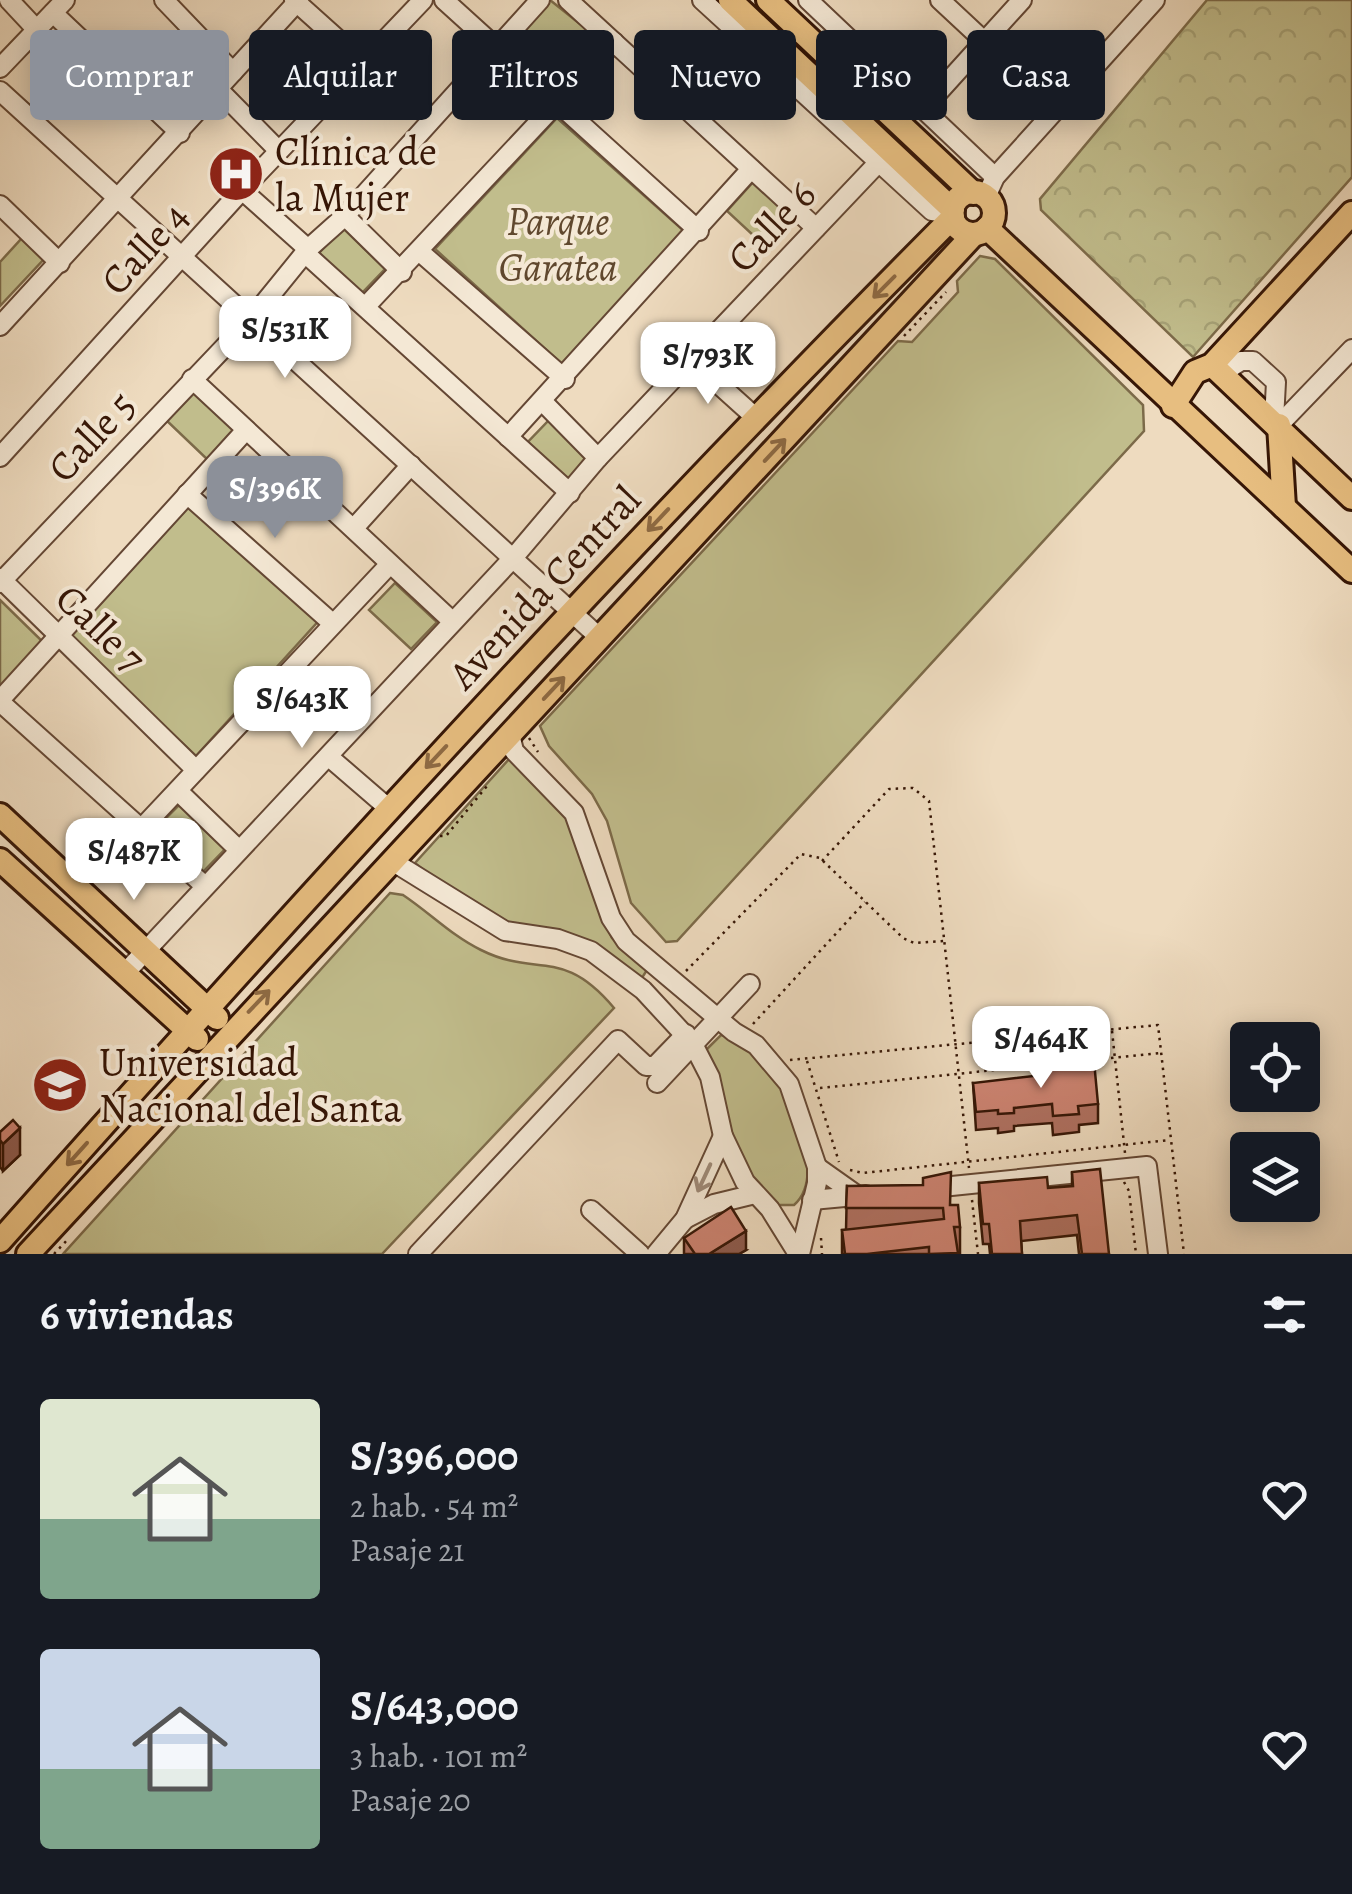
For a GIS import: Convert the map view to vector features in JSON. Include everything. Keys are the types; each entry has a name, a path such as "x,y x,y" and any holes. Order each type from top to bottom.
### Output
{"main road":[{"path":"730,0 953,214 960,230 980,231 1352,571"},
{"path":"768,0 985,189 994,216 980,231"},
{"path":"953,214 959,198 985,189"},
{"path":"1173,406 1195,372 1217,369 1352,213"},
{"name":"Avenida Central","path":"0,1241 388,807 754,417 953,214"},
{"name":"Avenida Central","path":"28,1254 212,1051 980,231"},
{"path":"1217,369 1352,498"},
{"path":"1276,422 1284,506"},
{"path":"0,815 231,1031"},
{"path":"0,860 212,1051"}],"street":[{"path":"8,0 37,30 59,6 180,133"},
{"path":"164,0 233,72"},
{"name":"Calle 4","path":"394,30 423,0"},
{"path":"444,0 476,30"},
{"name":"Calle 5","path":"512,30 540,0"},
{"path":"568,0 601,30"},
{"path":"702,0 877,164 937,215 953,214"},
{"path":"808,0 841,30"},
{"path":"940,0 973,30"},
{"path":"994,30 1022,0"},
{"path":"934,120 985,189 1155,0"},
{"path":"229,76 296,1 328,30"},
{"path":"0,68 30,37"},
{"path":"614,42 816,228"},
{"path":"947,81 967,59"},
{"path":"0,91 600,638"},
{"name":"Calle 5","path":"1,581 252,318 307,252 345,216 452,96"},
{"path":"229,100 279,151"},
{"path":"1,322 190,120"},
{"name":"Calle 4","path":"0,458 308,120"},
{"path":"366,306 544,120"},
{"path":"573,120 699,231"},
{"name":"Calle 6","path":"124,974 514,557 598,458 694,362 877,164"},
{"path":"508,437 544,403 752,169"},
{"path":"242,190 570,492"},
{"path":"0,205 60,263"},
{"path":"345,216 402,272"},
{"path":"420,252 564,379"},
{"path":"1276,422 1351,352"},
{"path":"694,362 754,417"},
{"path":"192,379 452,620"},
{"path":"544,403 598,458"},
{"path":"205,886 0,701 246,430"},
{"path":"354,528 411,465"},
{"path":"187,494 330,622"},
{"path":"141,829 330,622 390,564"},
{"name":"Calle 7","path":"1,581 196,770"},
{"path":"510,734 514,750 574,813 611,918 626,941 717,1018 756,1045 788,1084 817,1168 799,1254"},
{"path":"329,757 388,807"},
{"path":"178,791 239,850"},
{"path":"392,861 504,931 558,939 591,951 643,990 690,1039 710,1077 723,1136 754,1194 770,1209 799,1254"},
{"path":"418,1254 618,1040 646,1066 655,1066 717,1018 750,984"},
{"path":"657,1082 690,1039"},
{"path":"656,1254 685,1219 723,1136"},
{"path":"914,1190 1122,1173 1147,1166 1158,1254"},
{"path":"770,1209 795,1211 811,1202 868,1195 817,1168"},
{"path":"685,1219 714,1204 754,1194"},
{"path":"592,1210 640,1254"}],"path":[{"path":"822,861 880,795 900,786 922,792 934,811 978,1254"},
{"path":"674,983 792,858 801,854 822,861 903,938 914,943 946,941"},
{"path":"761,1033 752,1025 865,902"},
{"path":"784,1055 790,1060 807,1060 1158,1025 1184,1254"},
{"path":"1112,1030 1124,1145 1122,1173 1129,1190 1136,1254"},
{"path":"818,1088 1162,1053"},
{"path":"807,1060 836,1160 851,1171 1171,1140"},
{"path":"820,1228 822,1254"}],"green space":[{"path":"550,0 588,30 523,30"},
{"path":"1207,0 1352,0 1352,177 1193,357 1041,210 1040,199"},
{"name":"Parque Garatea","path":"555,120 684,231 564,366 435,249"},
{"path":"755,180 797,218 768,249 727,211"},
{"path":"343,228 385,269 361,294 319,253"},
{"path":"22,238 45,258 0,306 0,262"},
{"path":"980,256 995,259 1143,405 1144,431 677,941 666,942 631,903 607,821 592,794 549,746 540,726 898,341 912,342 958,292 957,281"},
{"path":"194,391 238,433 210,462 166,420"},
{"path":"550,419 593,459 568,485 525,445"},
{"path":"192,503 323,616 196,756 70,637"},
{"path":"395,583 437,622 411,649 369,610"},
{"path":"0,600 44,643 0,688"},
{"path":"510,758 557,806 575,831 597,906 612,938 647,970 640,981 462,901 415,863"},
{"path":"184,800 229,845 199,876 153,831"},
{"path":"390,893 403,895 481,950 579,977 614,1008 382,1254 63,1254"},
{"path":"721,1035 741,1043 760,1060 793,1110 808,1164 805,1188 794,1205 775,1205 747,1172 737,1153 706,1050"}],"building":[{"path":"1094,1061 1098,1104 1078,1106 1079,1114 1053,1116 1052,1104 1014,1108 1014,1113 976,1112 973,1083 1043,1075 1042,1070"},
{"path":"13,1120 20,1128 3,1144 0,1132"},
{"path":"1100,1169 1109,1254 1082,1254 1077,1215 1020,1221 1022,1254 992,1254 989,1224 983,1224 979,1183 1047,1177 1048,1188 1073,1186 1072,1172"},
{"path":"951,1172 950,1205 958,1205 960,1227 954,1227 958,1253 929,1254 929,1247 845,1254 842,1230 944,1219 943,1208 846,1208 847,1186 923,1185 923,1178"},
{"path":"731,1207 746,1231 709,1254 695,1254 684,1238"}],"place":[{"name":"Clínica de la Mujer","path":"236,174"},
{"name":"Universidad Nacional del Santa","path":"60,1085"}]}
